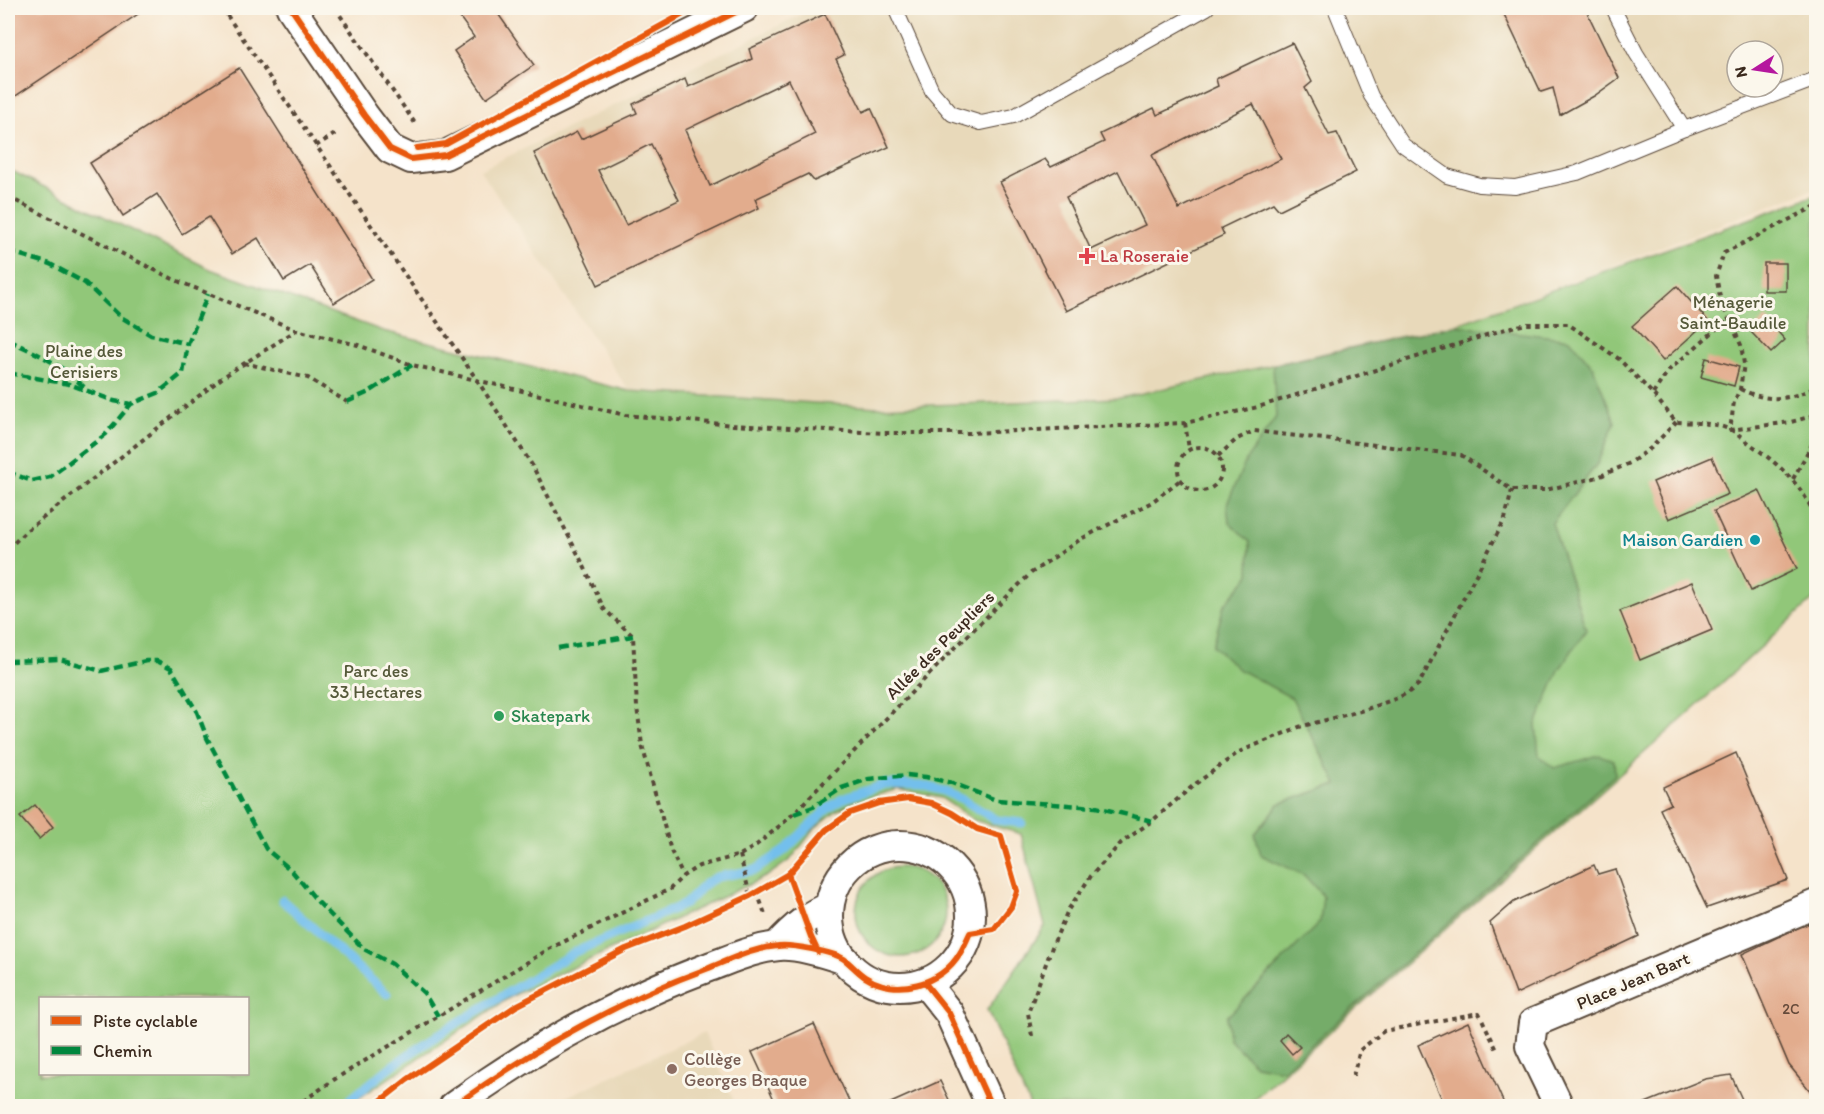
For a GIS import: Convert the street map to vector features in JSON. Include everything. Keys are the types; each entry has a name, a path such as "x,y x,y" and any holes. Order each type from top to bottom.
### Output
{"street":[{"path":"291,8 390,149 411,159 445,155 744,8"},
{"path":"890,845 913,845 935,853 953,868 966,887 971,910 970,933 960,954 945,972 925,983 905,987 885,985 866,978 845,960 830,931 829,907 836,885 849,866 868,852 890,845"},
{"name":"Place Jean Bart","path":"1530,1046 1533,1023 1816,904"},
{"path":"777,946 804,920 829,907"},
{"path":"454,1107 518,1062 594,1019 670,982 749,953 777,946 818,952 845,960"},
{"path":"925,983 949,1013 990,1107"},
{"path":"1530,1046 1559,1107"}],"lane":[{"path":"895,8 932,91 952,114 981,123 1014,116 1207,8"},
{"path":"1335,8 1371,96 1403,145 1447,176 1479,185 1515,187 1577,173 1816,79"},
{"path":"1613,8 1636,53 1684,129"}],"path":[{"path":"222,8 477,380 532,465 604,609 633,636 636,707 642,745 671,850 683,876"},
{"path":"335,8 419,129"},
{"path":"8,197 173,279 296,330 358,345 412,365 625,414 733,425 883,432 971,433 1185,423 1258,407 1512,327 1527,324 1568,324 1619,359 1676,422"},
{"path":"1730,430 1734,402 1740,389 1744,364 1741,345 1721,302 1716,276 1724,253 1816,206"},
{"path":"1653,394 1668,371 1721,325 1730,321"},
{"path":"8,549 35,525 223,377 296,330"},
{"path":"244,363 308,378 347,402"},
{"path":"1740,389 1753,395 1774,398 1798,396 1816,387"},
{"path":"1730,430 1791,422 1816,415"},
{"path":"1218,456 1237,439 1254,431 1461,455 1512,490 1546,490 1598,477 1630,463 1651,448 1676,422 1707,423 1730,430 1778,464 1793,479 1813,510 1816,519"},
{"path":"1185,423 1190,449"},
{"path":"1793,479 1816,437"},
{"path":"1202,447 1213,451 1218,456 1221,462 1221,476 1212,488 1205,491 1191,490 1180,480 1178,473 1180,460 1190,449 1202,447"},
{"path":"1032,1036 1028,1013 1052,947 1068,910 1091,876 1121,843 1152,821 1194,784 1239,752 1299,728 1398,698 1419,684 1505,519 1512,490"},
{"path":"740,857 750,896"},
{"path":"739,901 768,886"},
{"path":"1353,1076 1360,1050 1384,1031 1479,1013 1500,1054 1530,1046"}],"shaded area":[{"name":"La Roseraie","path":"815,8 1816,8 1816,188 1455,325 1120,398 877,407 629,391 480,170"},
{"name":"Collège Georges Braque","path":"704,1033 736,1106 547,1106"}],"green space":[{"name":"Parc des 33 Hectares","path":"8,169 210,269 383,331 629,391 877,407 1120,398 1455,325 1816,195 1816,597 1688,714 1246,1106 1030,1106 987,1010 1045,926 1021,834 974,820 941,798 898,789 853,802 836,811 815,828 791,859 767,876 512,996 347,1106 8,1106"},
{"path":"1455,325 1570,339 1593,367 1615,422 1597,464 1552,523 1586,630 1559,670 1536,724 1539,756 1554,768 1599,755 1614,760 1615,775 1283,1070 1255,1065 1229,1039 1227,1017 1320,922 1323,896 1304,875 1261,855 1255,834 1279,804 1337,784 1292,698 1238,669 1213,646 1224,605 1249,576 1250,542 1229,522 1227,504 1246,460 1276,417 1273,365"},
{"path":"901,867 918,870 933,880 943,895 946,912 943,929 933,944 918,954 901,957 884,954 869,944 859,929 856,912 859,895 869,880 884,870"}],"building":[{"path":"8,8 147,8 8,101"},
{"path":"453,8 494,8 534,65 486,98 454,51 474,37"},
{"path":"1501,8 1585,8 1619,78 1594,96 1560,115 1553,88 1541,92"},
{"path":"825,14 844,55 836,59 863,112 871,108 889,147 814,181 808,174 755,199 759,208 598,285 534,153 577,132 581,139 637,113 633,104 685,79 688,87 752,59 749,49","holes":["789,80 815,134 710,186 685,130","651,144 679,200 626,225 598,170"]},
{"path":"1292,43 1312,82 1305,88 1329,135 1337,133 1356,172 1279,210 1273,203 1221,228 1224,235 1066,311 1000,182 1045,159 1051,167 1104,142 1100,134 1154,108 1157,115 1218,86 1216,79","holes":["1253,104 1281,159 1179,209 1152,155","1118,171 1145,225 1091,250 1066,197"]},
{"path":"239,68 372,279 334,303 310,265 284,281 258,238 232,254 209,217 182,234 157,194 123,216 90,163"},
{"path":"1764,263 1786,263 1786,291 1764,291"},
{"path":"1677,286 1708,321 1663,361 1632,326"},
{"path":"1766,318 1785,340 1771,353 1751,332"},
{"path":"1706,358 1739,367 1734,386 1701,377"},
{"path":"1712,457 1728,494 1669,519 1653,482"},
{"name":"Maison Gardien","path":"1759,490 1797,569 1751,591 1714,511"},
{"path":"1692,582 1712,630 1640,660 1620,611"},
{"path":"1736,753 1788,880 1707,908 1660,809 1671,804 1663,787"},
{"path":"35,805 53,827 39,839 20,817"},
{"path":"1594,865 1598,874 1615,869 1639,936 1516,994 1490,923 1514,902"},
{"path":"1812,921 1816,929 1816,1098 1789,1065 1742,954"},
{"path":"1468,1022 1505,1106 1445,1106 1418,1045"},
{"path":"814,1024 849,1101 836,1106 777,1106 752,1052"},
{"path":"1286,1033 1300,1047 1292,1054 1280,1040"},
{"path":"1731,1075 1745,1106 1638,1106 1705,1079"},
{"path":"940,1081 952,1106 884,1106"}],"waterway":[{"path":"342,1106 393,1065 444,1031 575,952 685,904 706,883 717,877 755,870 784,851 827,809 842,799 885,784 922,785 962,799 996,820 1022,823"},
{"path":"282,900 387,994"}],"marked path":[{"path":"8,251 50,264 85,283 121,317 151,335 188,344"},
{"path":"8,373 69,384 114,401 131,404 158,393 183,373 188,344 208,294"},
{"path":"8,340 58,366 86,389"},
{"path":"347,402 369,392 412,365"},
{"path":"8,470 32,481 50,477 106,434 131,404"},
{"path":"558,648 633,636"},
{"path":"8,661 60,659 101,671 146,661 157,661 171,668 197,712 207,738 266,849 292,871 318,902 364,949 392,964 424,993 438,1016"},
{"path":"794,814 813,807 842,788 869,779 907,775 952,783 996,800 1096,807 1152,821"}],"cycle path":[{"path":"291,8 390,149 411,159 445,155 744,8"},
{"path":"417,148 446,144 694,8"},
{"path":"374,1106 407,1080 516,1006 626,949 685,926 750,896 788,874 826,830 850,813 879,803 908,799 931,803 977,829 1001,836 1017,891 1011,907 994,929 970,933 952,964 930,980 904,987 890,986 865,977 844,959 831,954 792,946 760,949 675,981 609,1011 545,1046 454,1106"},
{"path":"788,874 818,952"},
{"path":"925,983 949,1013 991,1106"}],"place":[{"name":"La Roseraie","path":"1087,256"},
{"name":"Maison Gardien","path":"1755,540"},
{"name":"Skatepark","path":"499,716"},
{"name":"Collège Georges Braque","path":"672,1069"}],"park label":[{"name":"Ménagerie Saint-Baudile","path":"1733,312"},
{"name":"Plaine des Cerisiers","path":"84,361"}]}
